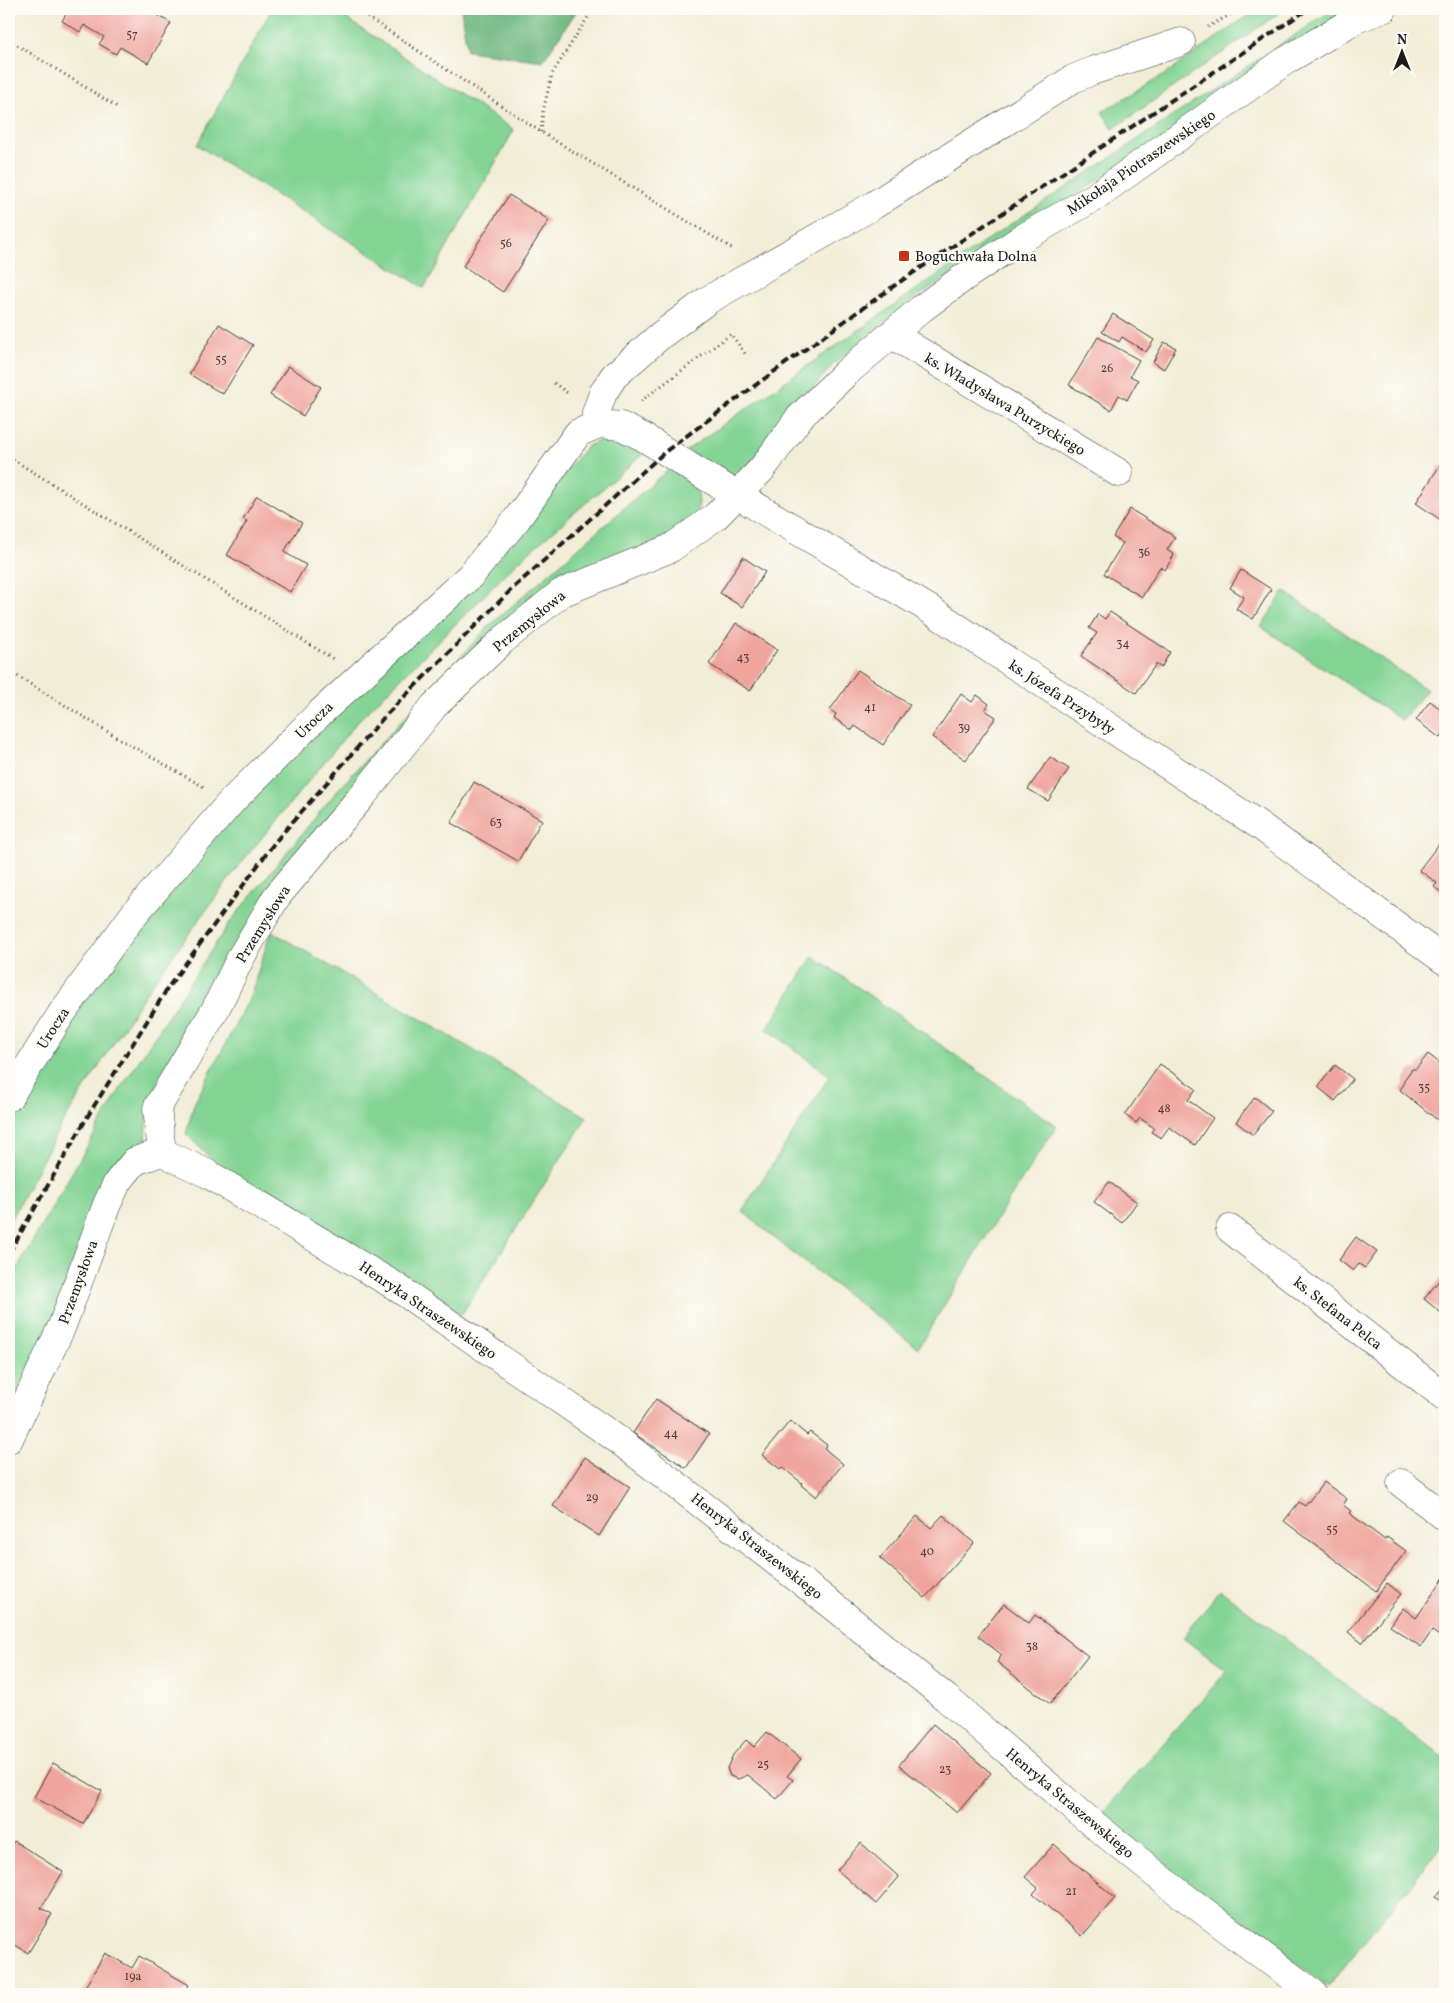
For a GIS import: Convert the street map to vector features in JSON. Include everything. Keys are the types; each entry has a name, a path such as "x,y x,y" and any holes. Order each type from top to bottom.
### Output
{"street":[{"name":"Mikołaja Piotraszewskiego","path":"737,494 762,469 799,418 846,373 891,334 962,278 1021,239 1093,198 1284,61 1356,19 1382,9"},
{"path":"610,425 596,413 603,393 614,376 661,335 708,300 874,205 1073,79 1181,42"},
{"name":"ks. Władysława Purzyckiego","path":"891,334 1119,473"},
{"name":"ks. Józefa Przybyły","path":"610,425 644,437 695,470 926,608 1259,825 1445,961"},
{"name":"Urocza","path":"9,1097 62,1012 134,914 230,802 319,714 470,576 517,519 578,433 610,425"},
{"name":"Przemysłowa","path":"9,1439 62,1326 107,1204 117,1183 135,1161 162,1152 157,1108 215,1010 241,957 276,896 368,788 434,706 503,640 560,593 671,548 716,516 737,494"},
{"name":"Henryka Straszewskiego","path":"162,1152 208,1174 395,1286 617,1439 840,1611 1086,1818 1314,1994"},
{"name":"ks. Stefana Pelca","path":"1230,1229 1445,1398"},
{"path":"1401,1483 1445,1517"}],"path":[{"path":"356,9 541,132 735,251 759,270"},
{"path":"541,132 543,111 552,74 593,9"},
{"path":"1181,42 1240,9"},
{"path":"9,40 119,108"},
{"path":"610,425 731,334 746,355"},
{"path":"9,457 361,676"},
{"path":"9,671 123,741 230,802"}],"green space":[{"path":"272,9 332,9 514,130 424,288 197,145"},
{"path":"461,9 578,9 543,61 467,51"},
{"path":"1257,9 1285,9 1113,129 1102,112 1164,75"},
{"path":"1334,9 1365,9 909,302 833,365 786,418 746,469 730,477 687,450 996,234"},
{"path":"607,437 625,437 644,453 522,558 358,721 241,863 149,988 60,1127 9,1223 9,1116 89,990 243,802 565,472 586,447"},
{"path":"670,468 688,481 698,494 699,504 696,514 686,527 605,566 386,757 148,1109 146,1142 133,1152 9,1418 9,1282 121,1088 230,922 337,791 488,627"},
{"path":"1284,591 1427,690 1402,720 1261,627"},
{"path":"271,931 587,1117 458,1320 212,1160 186,1134 194,1104 250,997"},
{"path":"813,956 1057,1126 1006,1204 918,1348 789,1250 742,1211 830,1076 767,1029"},
{"path":"1220,1590 1445,1759 1445,1841 1328,1987 1099,1817 1227,1671 1183,1638"}],"building":[{"path":"69,9 146,9 171,23 148,63 120,47 116,54 99,44 104,37 84,25 80,32 62,21"},
{"path":"509,195 549,220 503,292 463,266"},
{"path":"1113,314 1154,340 1146,352 1122,337 1119,342 1102,332"},
{"path":"219,324 253,345 223,394 189,374"},
{"path":"1098,337 1139,360 1130,376 1138,380 1127,400 1119,395 1111,410 1069,385"},
{"path":"1164,342 1176,348 1164,369 1153,362"},
{"path":"288,366 321,387 303,416 270,395"},
{"path":"1440,465 1445,468 1445,523 1416,503"},
{"path":"257,496 302,523 284,552 306,565 290,592 227,555 247,521 243,519"},
{"path":"1130,509 1175,537 1167,550 1174,555 1165,570 1160,567 1142,597 1104,574 1123,543 1113,537"},
{"path":"743,557 765,572 742,607 720,593"},
{"path":"1241,570 1271,589 1253,619 1236,609 1244,597 1230,588"},
{"path":"1110,612 1170,652 1161,668 1156,664 1136,693 1081,656 1097,633 1089,628 1098,614 1105,619"},
{"path":"736,623 777,650 750,691 709,664"},
{"path":"858,670 910,705 883,745 855,726 852,730 834,718 836,714 830,710"},
{"path":"961,694 972,702 977,695 989,704 985,710 996,717 966,760 932,737"},
{"path":"1430,701 1445,712 1445,730 1440,738 1416,720"},
{"path":"1050,757 1069,769 1048,801 1028,789"},
{"path":"474,782 542,820 518,861 451,823"},
{"path":"1445,836 1445,895 1434,887 1437,883 1419,870"},
{"path":"1428,1054 1445,1067 1445,1116 1440,1122 1400,1090 1412,1069 1416,1069"},
{"path":"1160,1064 1196,1089 1188,1100 1213,1118 1195,1145 1169,1127 1161,1138 1151,1132 1154,1128 1140,1118 1136,1123 1125,1115"},
{"path":"1335,1065 1353,1079 1335,1101 1318,1087"},
{"path":"1255,1097 1272,1111 1253,1135 1236,1122"},
{"path":"1109,1182 1137,1202 1122,1223 1094,1202"},
{"path":"1356,1237 1377,1252 1365,1268 1359,1264 1353,1271 1339,1260"},
{"path":"1445,1273 1445,1316 1424,1299"},
{"path":"656,1399 709,1434 686,1468 633,1433"},
{"path":"790,1421 807,1435 810,1432 827,1445 825,1449 843,1464 816,1497 782,1467 780,1469 762,1455"},
{"path":"585,1457 630,1487 599,1536 553,1506"},
{"path":"1324,1482 1347,1499 1343,1505 1351,1511 1349,1513 1385,1540 1387,1537 1406,1551 1376,1591 1284,1521 1299,1502 1305,1506"},
{"path":"943,1515 974,1543 925,1598 880,1558 917,1516 931,1528"},
{"path":"1445,1576 1445,1631 1441,1637 1432,1631 1421,1647 1390,1626 1403,1608 1416,1618"},
{"path":"1387,1583 1401,1594 1362,1643 1348,1632"},
{"path":"1004,1604 1029,1623 1035,1615 1088,1656 1050,1704 997,1662 1002,1655 978,1636"},
{"path":"933,1724 991,1773 957,1813 899,1765"},
{"path":"767,1732 801,1759 787,1776 793,1780 777,1799 748,1775 738,1779 730,1776 727,1768 733,1755 746,1740 754,1747"},
{"path":"53,1763 102,1791 83,1824 34,1797"},
{"path":"14,1841 63,1872 41,1908 52,1914 28,1953 9,1941 9,1849"},
{"path":"861,1843 899,1877 876,1904 837,1870"},
{"path":"1054,1844 1115,1898 1082,1936 1033,1894 1038,1888 1025,1877"},
{"path":"1445,1885 1445,1904 1436,1897"},
{"path":"105,1953 132,1968 139,1956 189,1985 183,1994 81,1994"}],"railway":[{"path":"9,1253 89,1114 169,986 275,842 385,716 512,589 666,451 768,376 898,283 1308,9"}],"place":[{"name":"Boguchwała Dolna","path":"904,256"}]}
